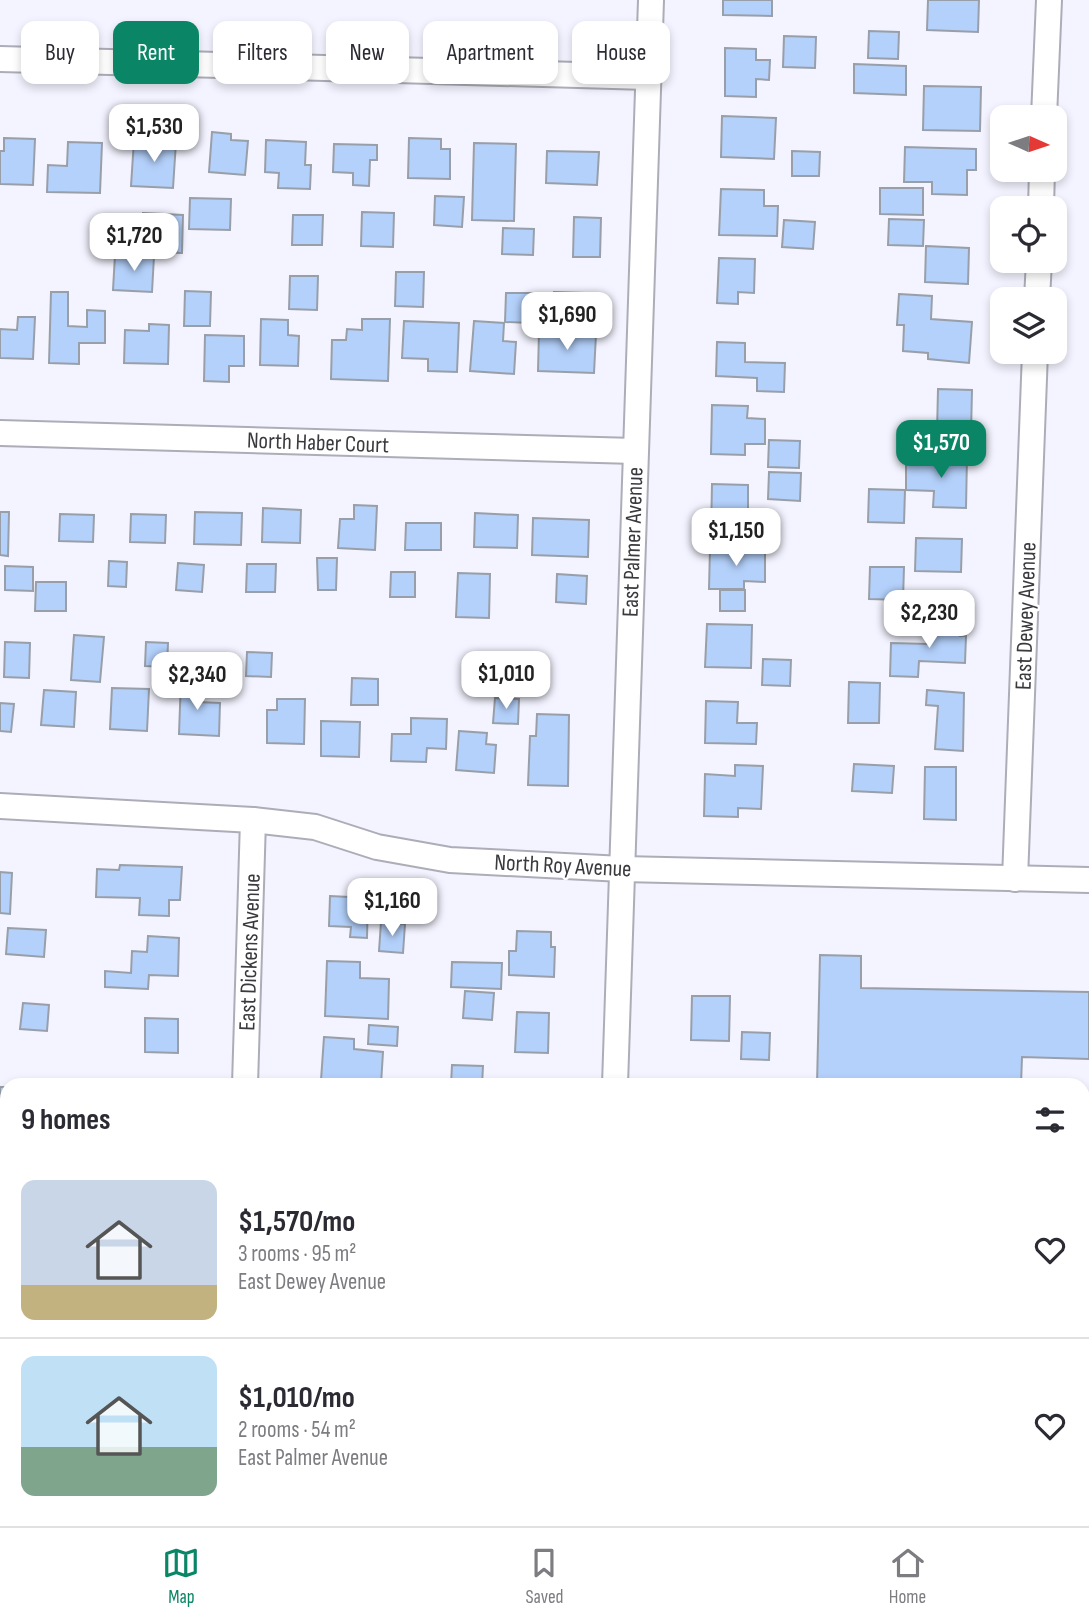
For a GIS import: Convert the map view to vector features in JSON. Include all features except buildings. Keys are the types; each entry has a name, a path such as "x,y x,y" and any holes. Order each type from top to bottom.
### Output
{"street":[{"name":"East Palmer Avenue","path":"649,21 650,0"},
{"path":"1045,105 1049,0"},
{"path":"0,59 572,75"},
{"name":"East Palmer Avenue","path":"615,1078 648,84"},
{"name":"East Dewey Avenue","path":"1015,879 1035,364"},
{"name":"North Haber Court","path":"0,433 635,451"},
{"name":"North Roy Avenue","path":"0,806 253,820 315,827 377,846 450,860 622,869 1089,880"},
{"name":"East Dickens Avenue","path":"245,1078 253,820"}]}
